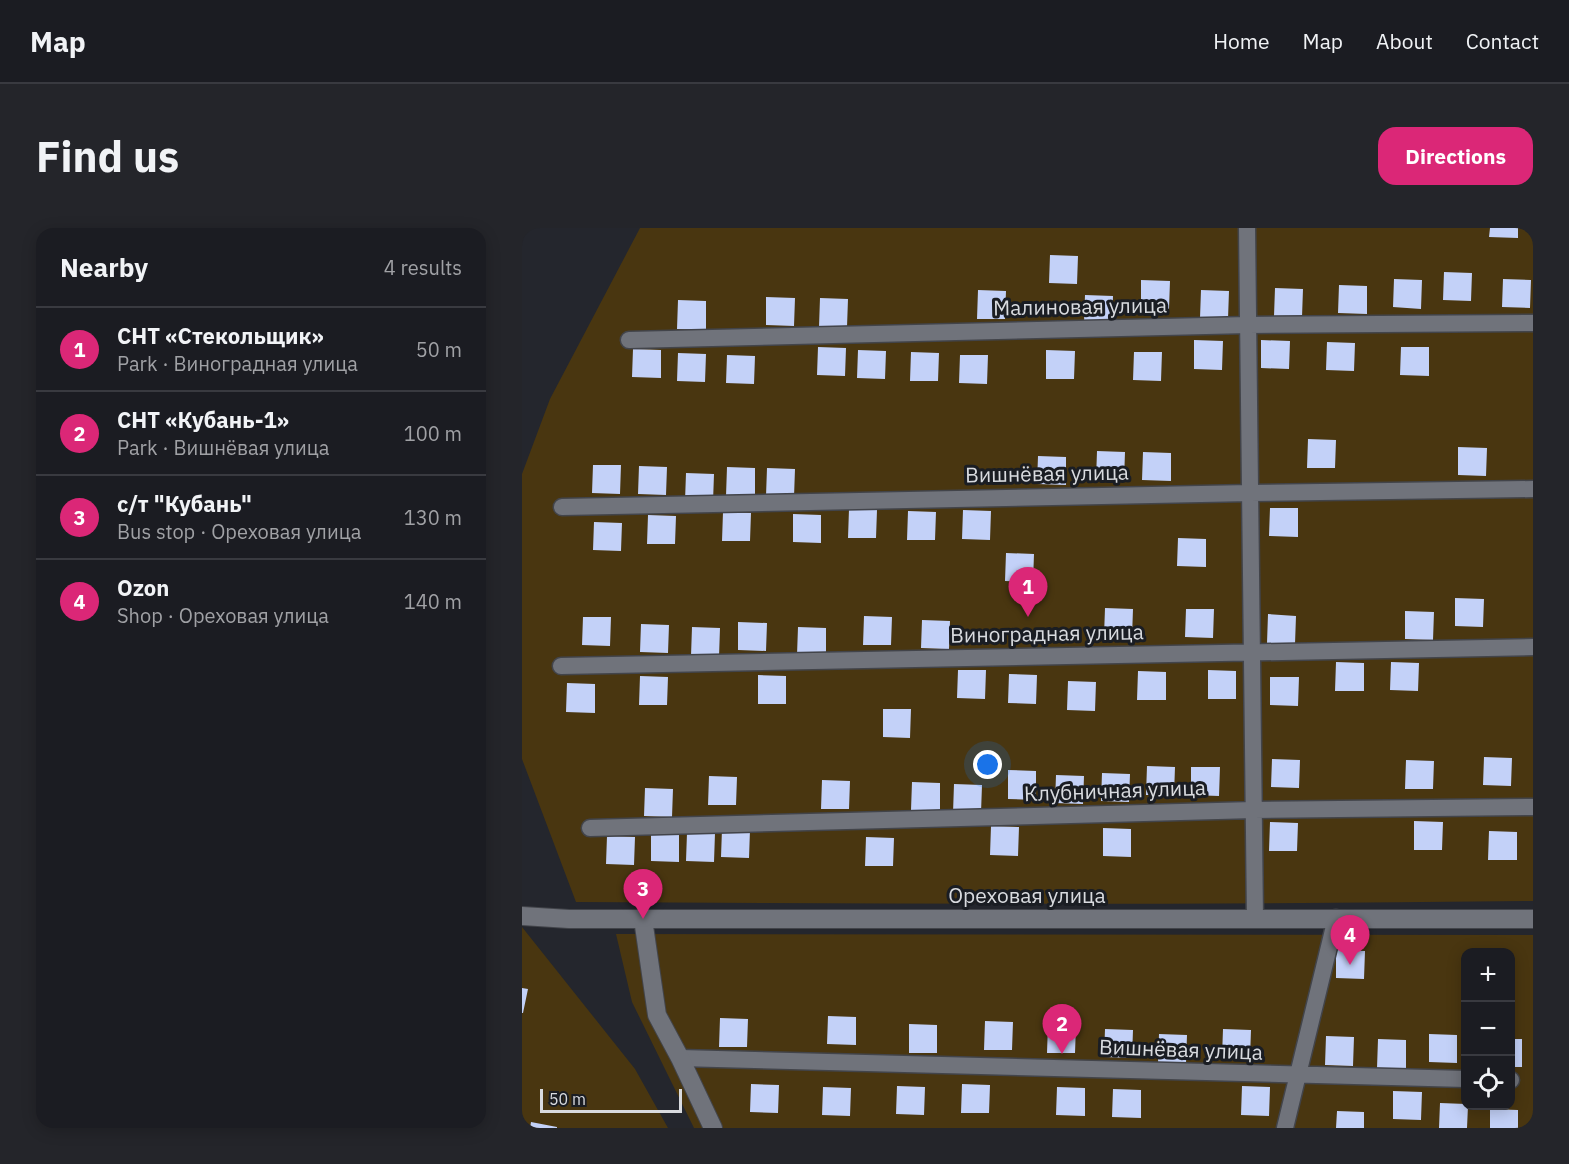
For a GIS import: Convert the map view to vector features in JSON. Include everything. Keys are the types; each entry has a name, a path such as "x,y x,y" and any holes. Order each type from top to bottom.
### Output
{"street":[{"path":"1247,228 1255,919"},
{"name":"Малиновая улица","path":"629,340 1248,325 1533,323"},
{"name":"Вишнёвая улица","path":"562,507 1250,492 1533,489"},
{"name":"Виноградная улица","path":"561,666 1533,647"},
{"name":"Клубничная улица","path":"590,828 1254,810 1533,807"},
{"name":"Ореховая улица","path":"522,916 569,919 1533,919"},
{"path":"1285,1128 1336,918"},
{"path":"642,919 657,1015 713,1128"},
{"name":"Вишнёвая улица","path":"680,1058 1461,1079"}],"shaded area":[{"path":"640,228 1533,228 1533,901 1054,904 576,902 522,759 522,474 550,399"},
{"path":"522,927 635,1069 668,1128 522,1128"},
{"path":"616,934 1533,935 1533,1128 694,1128 632,1002"}],"building":[{"path":"1490,228 1518,228 1518,238 1489,237"},
{"path":"1050,255 1078,256 1077,284 1049,283"},
{"path":"1444,272 1472,273 1471,301 1443,300"},
{"path":"1394,279 1422,280 1421,309 1393,307"},
{"path":"1503,279 1531,280 1530,308 1502,307"},
{"path":"1141,280 1170,281 1169,309 1141,308"},
{"path":"1339,285 1367,286 1367,314 1338,313"},
{"path":"1275,288 1303,289 1302,317 1274,316"},
{"path":"978,290 1006,291 1005,319 977,319"},
{"path":"1201,290 1229,291 1228,319 1200,318"},
{"path":"1085,295 1113,296 1112,324 1084,323"},
{"path":"766,297 795,298 794,326 766,325"},
{"path":"820,298 848,299 847,327 819,327"},
{"path":"678,300 706,301 706,330 677,329"},
{"path":"1194,340 1223,341 1222,370 1194,369"},
{"path":"1261,340 1290,341 1289,369 1261,368"},
{"path":"1327,342 1355,343 1354,371 1326,370"},
{"path":"818,347 846,348 845,376 817,375"},
{"path":"1401,347 1429,347 1429,376 1400,375"},
{"path":"633,349 661,350 661,378 632,377"},
{"path":"858,350 886,351 885,379 857,378"},
{"path":"1046,350 1075,351 1074,379 1046,379"},
{"path":"911,352 939,353 938,381 910,381"},
{"path":"1134,352 1162,352 1161,381 1133,380"},
{"path":"678,353 706,354 705,382 677,381"},
{"path":"727,355 755,356 754,384 726,383"},
{"path":"960,355 988,355 987,384 959,383"},
{"path":"1308,439 1336,440 1335,468 1307,468"},
{"path":"1458,447 1487,448 1486,476 1458,475"},
{"path":"1097,451 1125,452 1124,481 1096,480"},
{"path":"1143,452 1171,453 1171,481 1142,480"},
{"path":"1038,456 1066,457 1066,485 1037,484"},
{"path":"593,465 621,465 620,494 592,493"},
{"path":"639,466 667,467 666,495 638,494"},
{"path":"727,467 755,468 755,497 726,496"},
{"path":"767,468 795,469 794,497 766,496"},
{"path":"686,473 714,474 713,502 685,501"},
{"path":"1270,508 1298,508 1298,537 1269,536"},
{"path":"849,509 877,510 876,538 848,538"},
{"path":"963,510 991,511 990,540 962,539"},
{"path":"908,511 936,512 935,540 907,540"},
{"path":"723,512 751,513 750,541 722,541"},
{"path":"793,514 821,515 821,543 793,542"},
{"path":"648,515 676,516 675,544 647,544"},
{"path":"594,522 622,523 621,551 593,550"},
{"path":"1178,538 1206,539 1206,567 1177,566"},
{"path":"1006,553 1034,554 1033,582 1005,581"},
{"path":"1455,598 1484,599 1483,627 1455,626"},
{"path":"1105,608 1133,609 1132,637 1104,636"},
{"path":"1186,609 1214,609 1213,638 1185,637"},
{"path":"1405,611 1434,612 1433,640 1405,639"},
{"path":"1268,614 1296,616 1295,644 1267,643"},
{"path":"864,616 892,617 891,645 863,645"},
{"path":"583,617 611,617 610,646 582,645"},
{"path":"922,620 950,621 949,649 921,648"},
{"path":"738,622 767,623 766,651 738,650"},
{"path":"641,624 669,625 668,653 640,652"},
{"path":"692,627 720,628 719,657 691,656"},
{"path":"798,627 826,628 826,656 797,655"},
{"path":"1336,662 1364,663 1364,691 1335,691"},
{"path":"1391,662 1419,663 1418,691 1390,690"},
{"path":"958,670 986,670 985,699 957,698"},
{"path":"1208,670 1236,671 1236,699 1208,699"},
{"path":"1138,671 1166,672 1166,700 1137,700"},
{"path":"1009,674 1037,675 1036,704 1008,703"},
{"path":"758,675 786,676 786,704 758,704"},
{"path":"640,676 668,677 667,705 639,705"},
{"path":"1270,677 1299,677 1298,706 1270,705"},
{"path":"1068,681 1096,682 1095,711 1067,710"},
{"path":"567,683 595,684 595,713 566,712"},
{"path":"883,709 911,709 910,738 883,737"},
{"path":"1484,757 1512,758 1511,786 1483,785"},
{"path":"1272,759 1300,760 1299,788 1271,787"},
{"path":"1406,760 1434,761 1433,789 1405,789"},
{"path":"1147,766 1175,767 1174,795 1146,795"},
{"path":"1191,767 1220,767 1219,796 1191,795"},
{"path":"1008,770 1036,771 1036,800 1008,799"},
{"path":"1102,773 1130,774 1129,802 1101,801"},
{"path":"1056,775 1084,776 1083,804 1055,803"},
{"path":"709,776 737,777 736,805 708,805"},
{"path":"822,780 850,781 849,809 821,809"},
{"path":"912,782 940,783 940,811 911,810"},
{"path":"954,784 982,785 981,813 953,813"},
{"path":"645,788 673,789 672,817 644,816"},
{"path":"1414,821 1443,822 1442,850 1414,850"},
{"path":"1270,822 1298,823 1297,851 1269,851"},
{"path":"991,826 1019,827 1018,856 990,855"},
{"path":"1103,828 1131,829 1131,857 1103,856"},
{"path":"722,829 750,830 749,858 721,857"},
{"path":"1489,831 1517,832 1517,860 1488,860"},
{"path":"651,833 679,834 679,862 651,861"},
{"path":"687,833 715,833 714,862 686,861"},
{"path":"607,836 635,837 634,865 606,864"},
{"path":"866,837 894,838 893,866 865,866"},
{"path":"1336,950 1365,951 1364,979 1336,978"},
{"path":"522,988 528,989 523,1013 522,1013"},
{"path":"828,1016 856,1017 856,1045 827,1044"},
{"path":"720,1018 748,1019 747,1047 719,1047"},
{"path":"985,1021 1013,1022 1012,1050 984,1050"},
{"path":"909,1024 937,1025 937,1053 909,1053"},
{"path":"1048,1024 1076,1025 1075,1053 1047,1053"},
{"path":"1105,1029 1133,1030 1132,1058 1104,1057"},
{"path":"1223,1029 1251,1030 1250,1058 1222,1057"},
{"path":"1159,1034 1187,1035 1186,1063 1158,1063"},
{"path":"1429,1034 1457,1035 1457,1063 1429,1062"},
{"path":"1326,1036 1354,1037 1353,1066 1325,1065"},
{"path":"1378,1039 1406,1040 1406,1068 1377,1068"},
{"path":"1515,1039 1522,1039 1522,1067 1515,1067"},
{"path":"751,1084 779,1085 778,1113 750,1112"},
{"path":"962,1084 990,1085 989,1113 961,1113"},
{"path":"897,1086 925,1087 924,1115 896,1114"},
{"path":"1242,1086 1270,1087 1269,1116 1241,1115"},
{"path":"823,1087 851,1088 850,1116 822,1115"},
{"path":"1057,1087 1085,1088 1085,1116 1056,1115"},
{"path":"1113,1089 1141,1090 1141,1118 1112,1117"},
{"path":"1393,1091 1422,1092 1421,1120 1393,1119"},
{"path":"1440,1103 1461,1104 1461,1110 1468,1110 1467,1128 1439,1128"},
{"path":"1490,1110 1518,1110 1518,1128 1490,1128"},
{"path":"1337,1111 1364,1112 1364,1128 1336,1128"},
{"path":"531,1122 557,1127 557,1128 530,1128"}],"place":[{"name":"СНТ «Стекольщик»","path":"1028,617"},
{"name":"с/т \"Кубань\"","path":"643,919"},
{"name":"Ozon","path":"1350,965"},
{"name":"СНТ «Кубань-1»","path":"1062,1054"}]}
